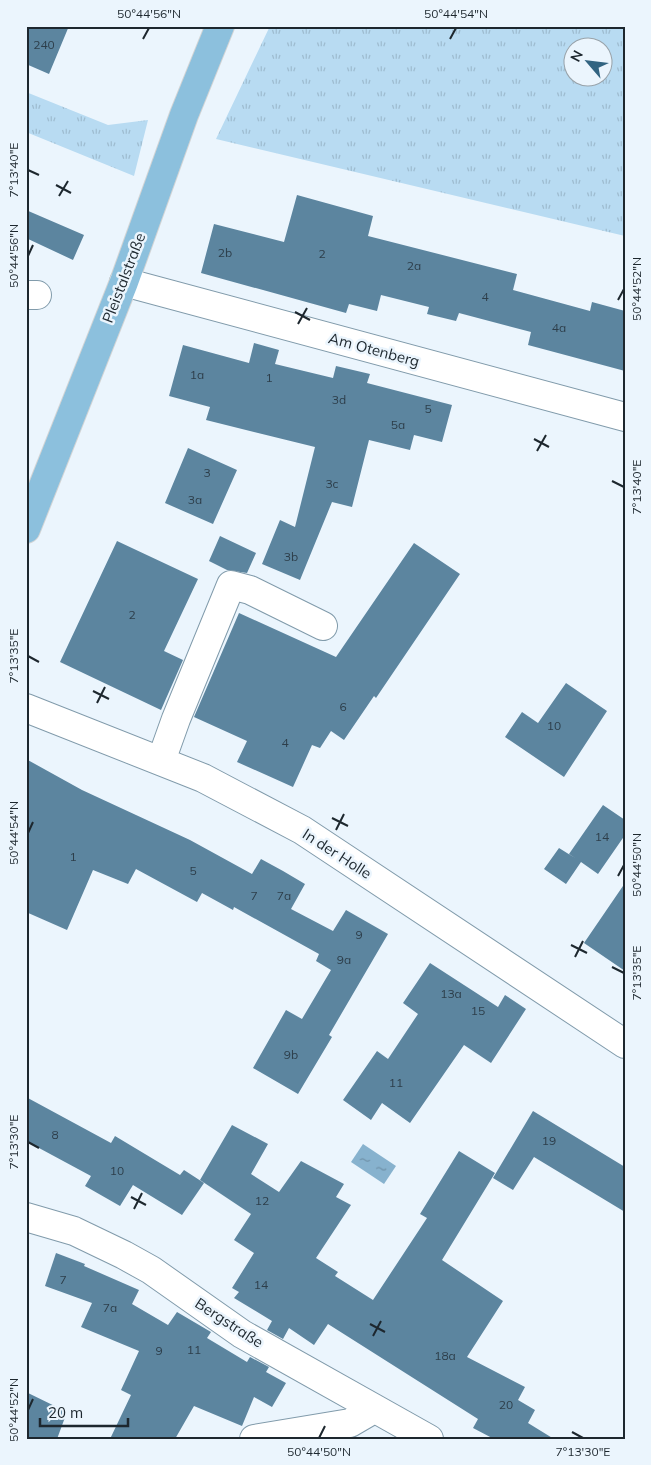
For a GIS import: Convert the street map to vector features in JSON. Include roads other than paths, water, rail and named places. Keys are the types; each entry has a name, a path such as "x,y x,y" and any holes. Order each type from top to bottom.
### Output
{"main road":[{"name":"Pleistalstraße","path":"26,529 124,282 184,115 220,26"}],"street":[{"name":"Am Otenberg","path":"124,282 625,417"},
{"path":"161,761 176,719 231,585 250,590 322,626"},
{"name":"In der Holle","path":"26,708 203,778 302,830 625,1044"},
{"name":"Bergstraße","path":"26,1217 74,1231 124,1255 151,1270 242,1334 428,1439"},
{"path":"254,1439 350,1423 374,1409"}],"water":[{"path":"363,1144 396,1166 384,1184 351,1162"}]}
